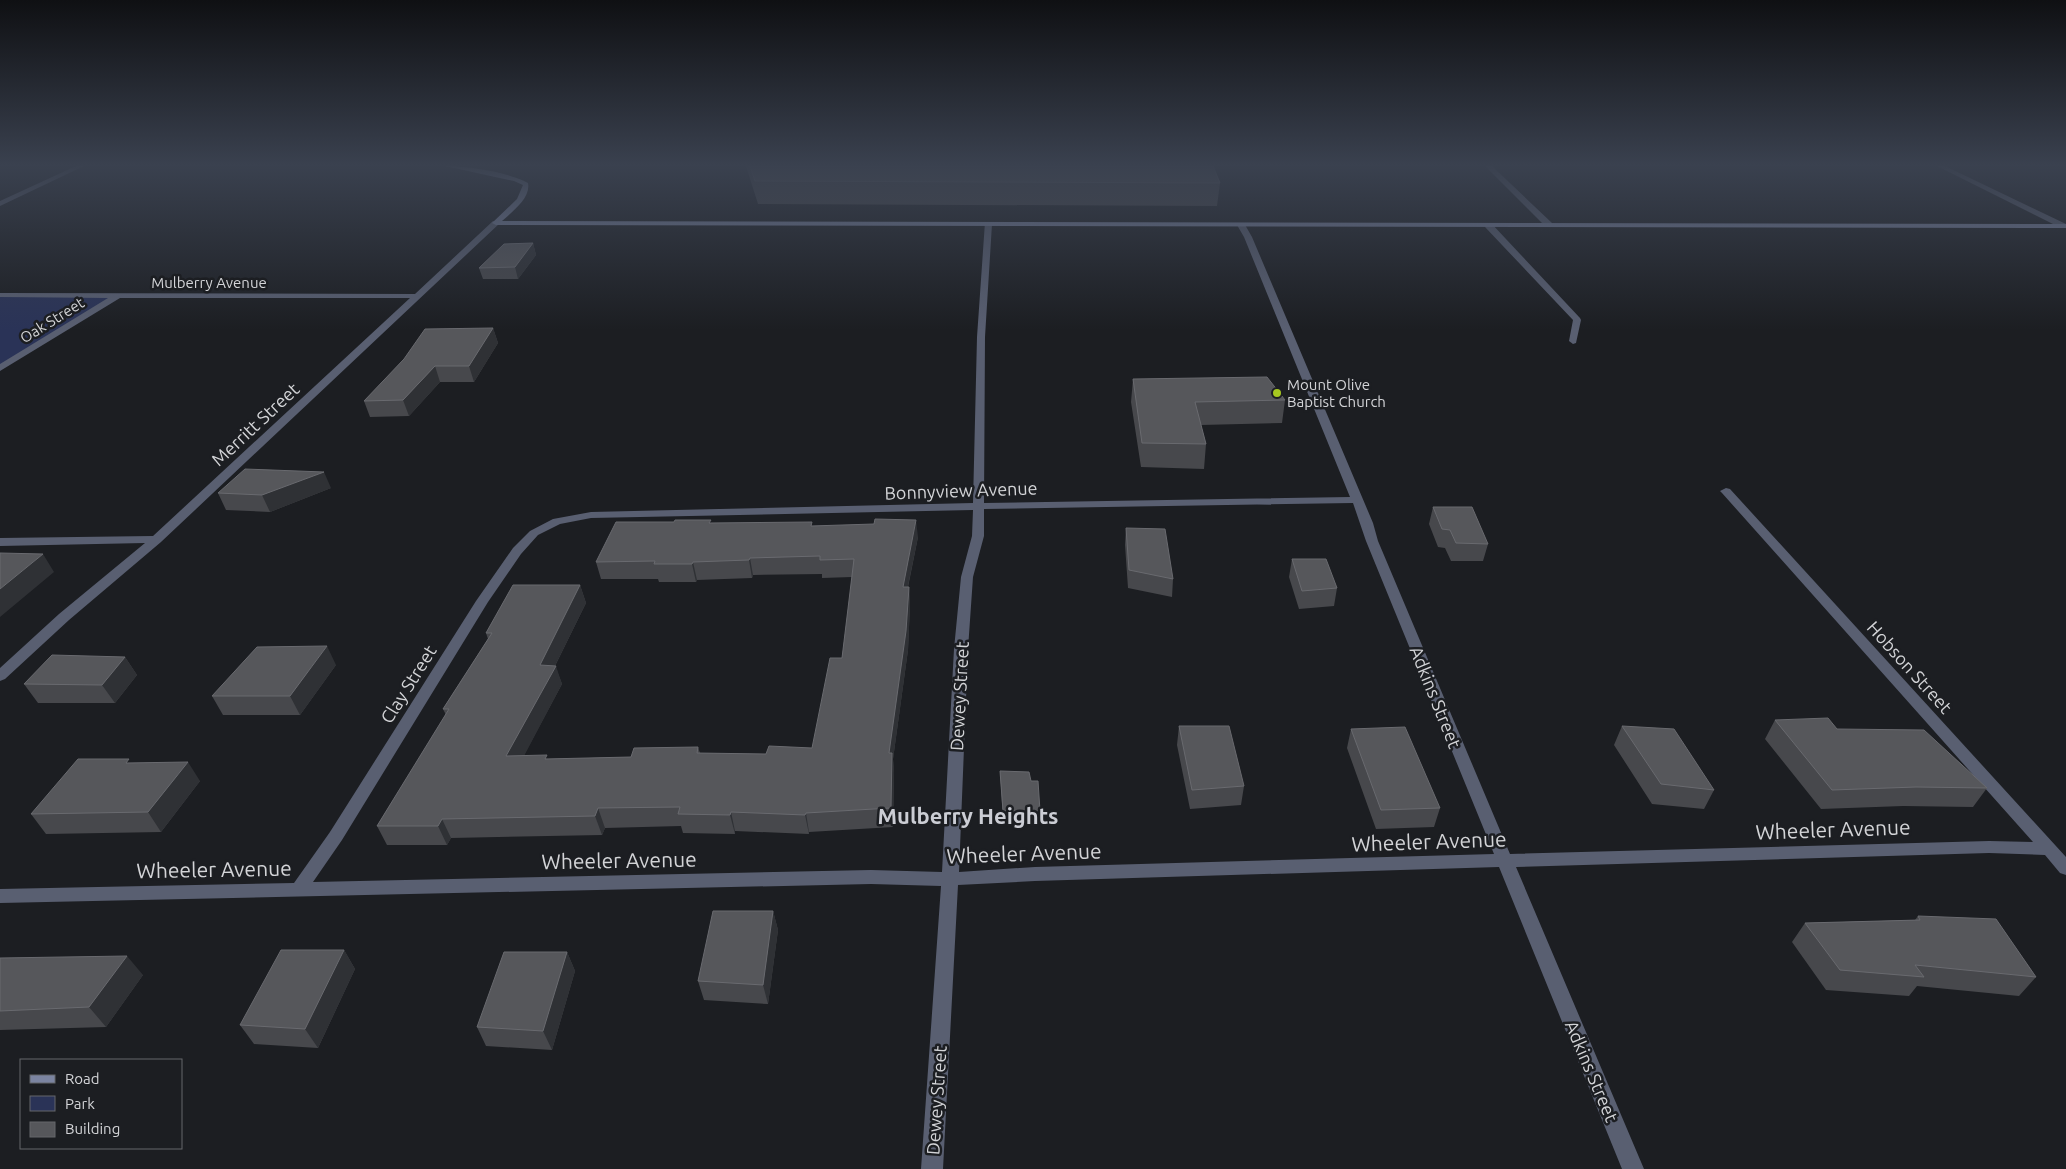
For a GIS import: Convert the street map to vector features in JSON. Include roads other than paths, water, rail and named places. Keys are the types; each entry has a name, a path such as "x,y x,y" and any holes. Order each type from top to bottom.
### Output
{"street":[{"name":"Merritt Street","path":"0,676 64,617 157,539 499,221"},
{"path":"1544,221 1549,225"},
{"path":"2054,221 2065,226"},
{"path":"496,223 2065,226"},
{"name":"Dewey Street","path":"932,1169 962,649 968,577 978,536 981,337 988,224"},
{"name":"Adkins Street","path":"1242,225 1633,1169"},
{"path":"1488,225 1577,320 1573,341"},
{"name":"Mulberry Avenue","path":"0,295 417,296"},
{"name":"Oak Street","path":"0,368 118,295"},
{"name":"Hobson Street","path":"1726,490 2066,868"},
{"name":"Bonnyview Avenue","path":"567,519 591,516 979,506 1357,500"},
{"name":"Clay Street","path":"299,889 336,836 482,601 517,551 534,533 556,521 567,519"},
{"path":"0,542 157,539"},
{"name":"Wheeler Avenue","path":"0,896 871,877 950,879 1045,874 1989,847 2048,849"}],"place":[{"name":"Mount Olive Baptist Church","path":"1277,393"}],"district":[{"name":"Mulberry Heights","path":"968,815"}]}
